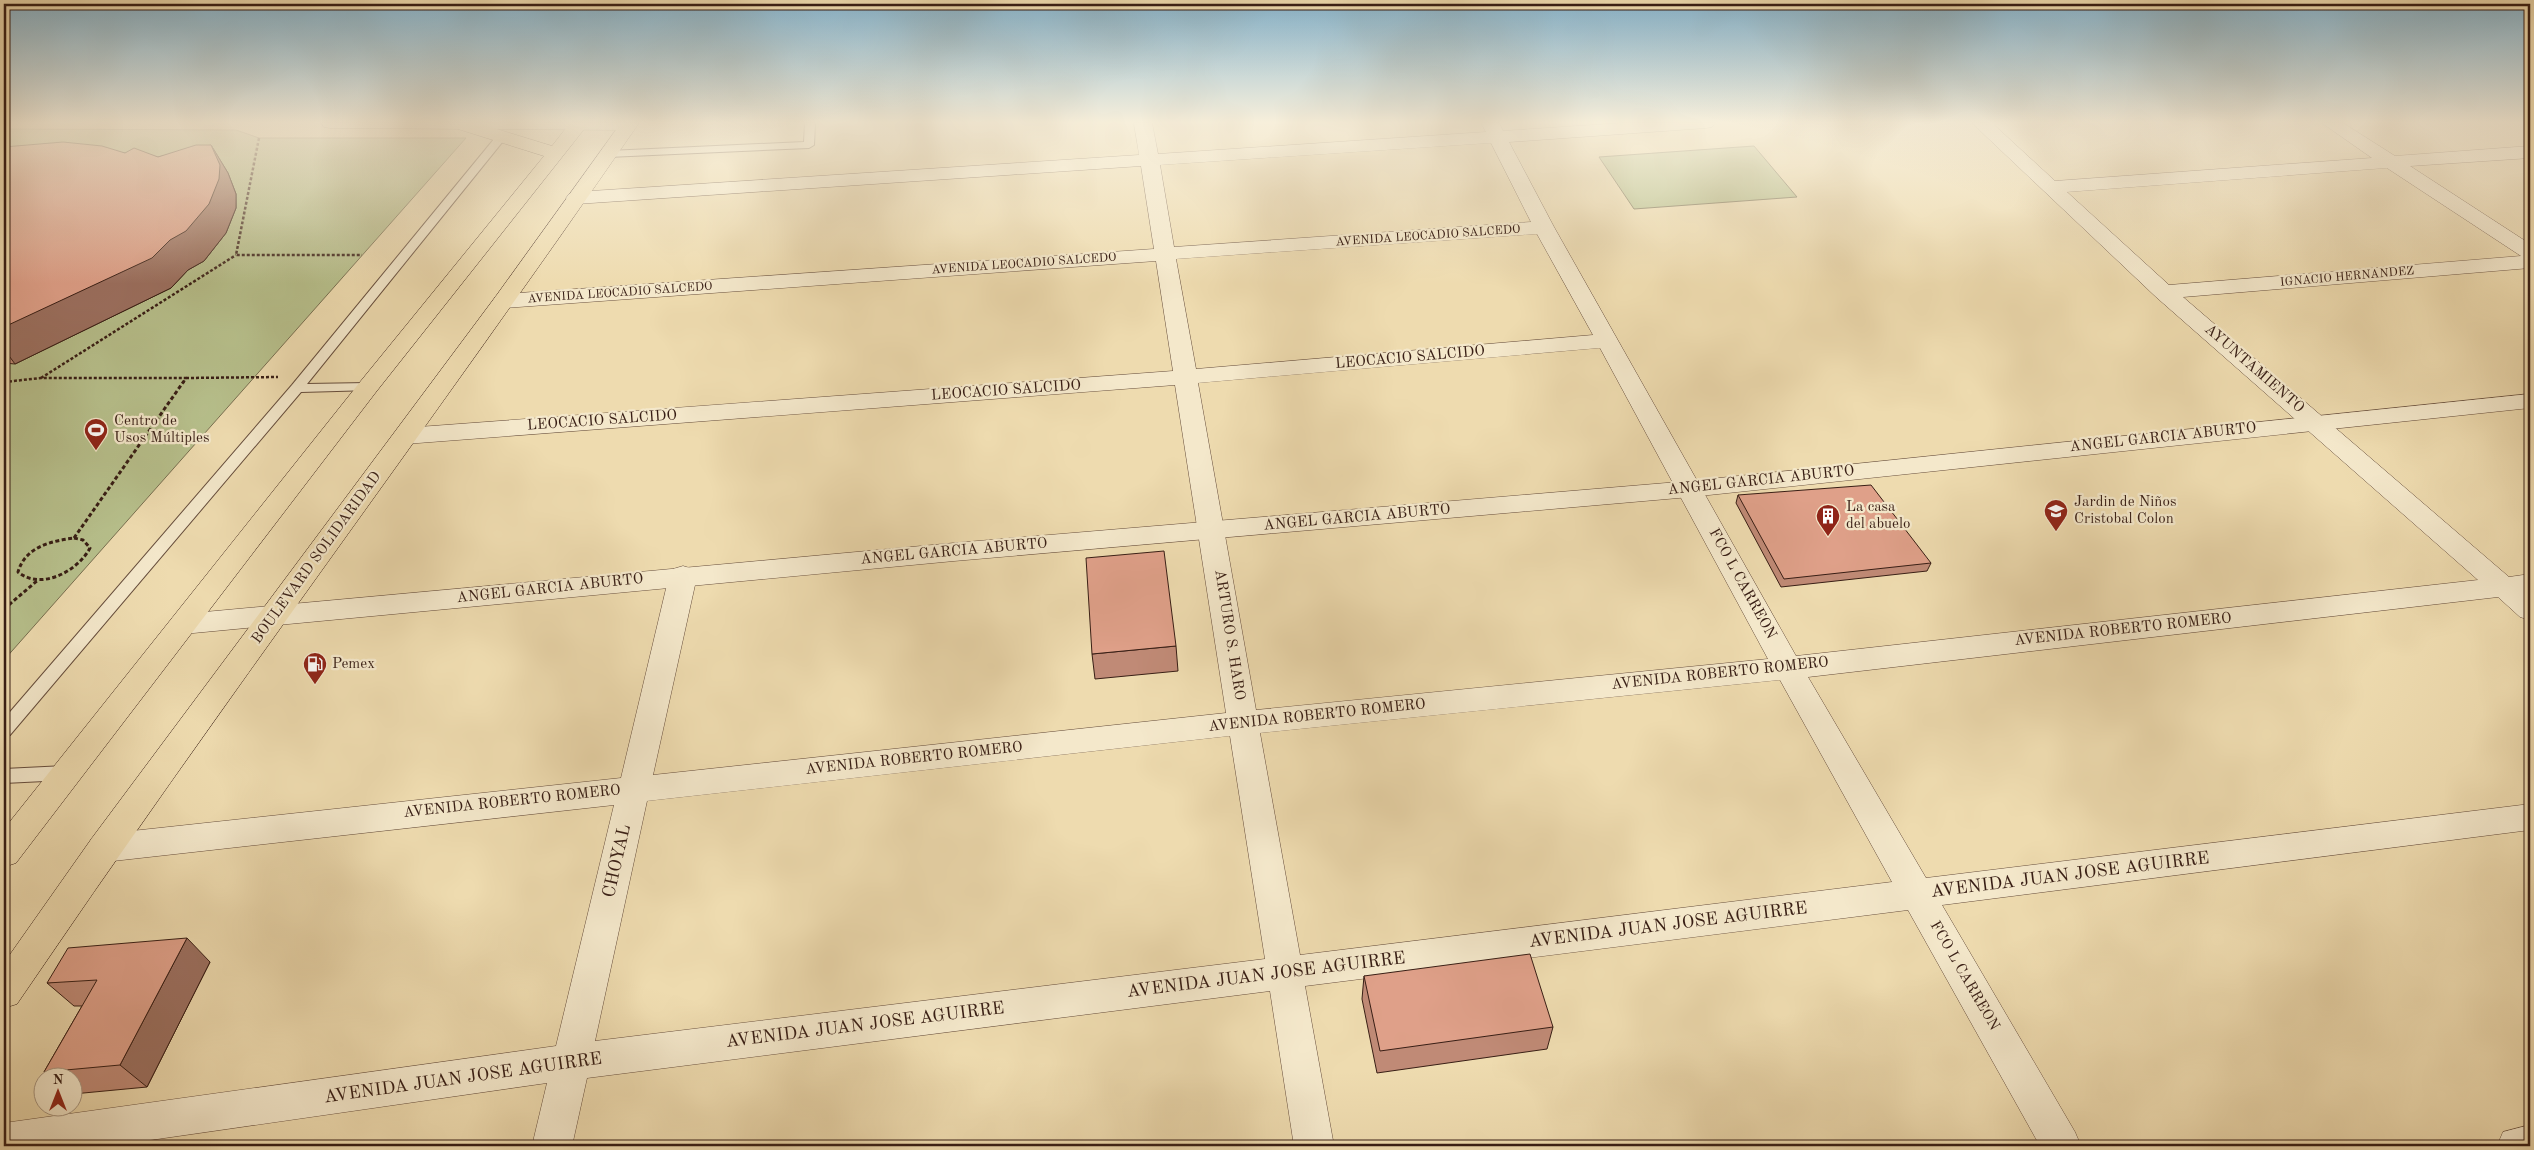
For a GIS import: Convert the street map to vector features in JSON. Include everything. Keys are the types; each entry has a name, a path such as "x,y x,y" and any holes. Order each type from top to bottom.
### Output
{"main road":[{"path":"4,853 368,387 539,177"},
{"name":"BOULEVARD SOLIDARIDAD","path":"4,992 104,848 406,436 592,177"}],"street":[{"path":"576,198 882,177"},
{"name":"ARTURO S. HARO","path":"1153,177 1314,1146"},
{"name":"FCO L CARREON","path":"1518,177 1606,341 1690,488 1788,668 2061,1146"},
{"name":"AYUNTAMIENTO","path":"2038,177 2164,292 2316,422 2518,586 2530,610"},
{"path":"2049,187 2191,177"},
{"path":"2414,177 2530,253"},
{"name":"AVENIDA LEOCADIO SALCEDO","path":"504,301 1544,227"},
{"name":"IGNACIO HERNANDEZ","path":"2164,292 2530,262"},
{"name":"LEOCACIO SALCIDO","path":"406,436 1186,377 1606,341"},
{"name":"ANGEL GARCIA ABURTO","path":"183,624 274,617 683,576 1690,488 2316,422 2530,402"},
{"name":"CHOYAL","path":"552,1146 683,576"},
{"name":"AVENIDA ROBERTO ROMERO","path":"104,848 1243,723 1788,668 2518,586"},
{"name":"AVENIDA JUAN JOSE AGUIRRE","path":"4,1142 571,1062 2530,817"},
{"path":"2517,1146 2530,1144"}],"lane":[{"path":"4,730 301,382 470,177"},
{"path":"301,382 368,387"},
{"path":"4,776 65,773"}],"path":[{"path":"236,255 251,177"},
{"path":"41,378 236,255 362,255"},
{"path":"4,382 41,378 186,378 301,382"},
{"path":"74,538 186,378"},
{"path":"74,538 83,540 90,548 82,562 62,574 38,580 21,577 18,572 18,566 22,560 41,547 64,539 74,538"},
{"path":"4,609 38,580"}],"green space":[{"name":"Centro de Usos Múltiples","path":"4,177 432,177 4,660"},
{"path":"1612,177 1780,177 1797,197 1634,209"}],"building":[{"path":"4,177 219,177 209,204 186,231 170,240 152,258 4,327"},
{"name":"La casa del abuelo","path":"1871,485 1931,563 1784,579 1738,495"},
{"path":"1164,551 1176,646 1092,654 1086,558"},
{"path":"187,938 120,1065 82,1068 46,1068 97,980 47,983 68,948"},
{"path":"1530,954 1553,1027 1380,1051 1364,976"}],"place":[{"name":"Centro de Usos Múltiples","path":"96,451"},
{"name":"Jardin de Niños Cristobal Colon","path":"2056,532"},
{"name":"La casa del abuelo","path":"1828,537"},
{"name":"Pemex","path":"315,685"}]}
